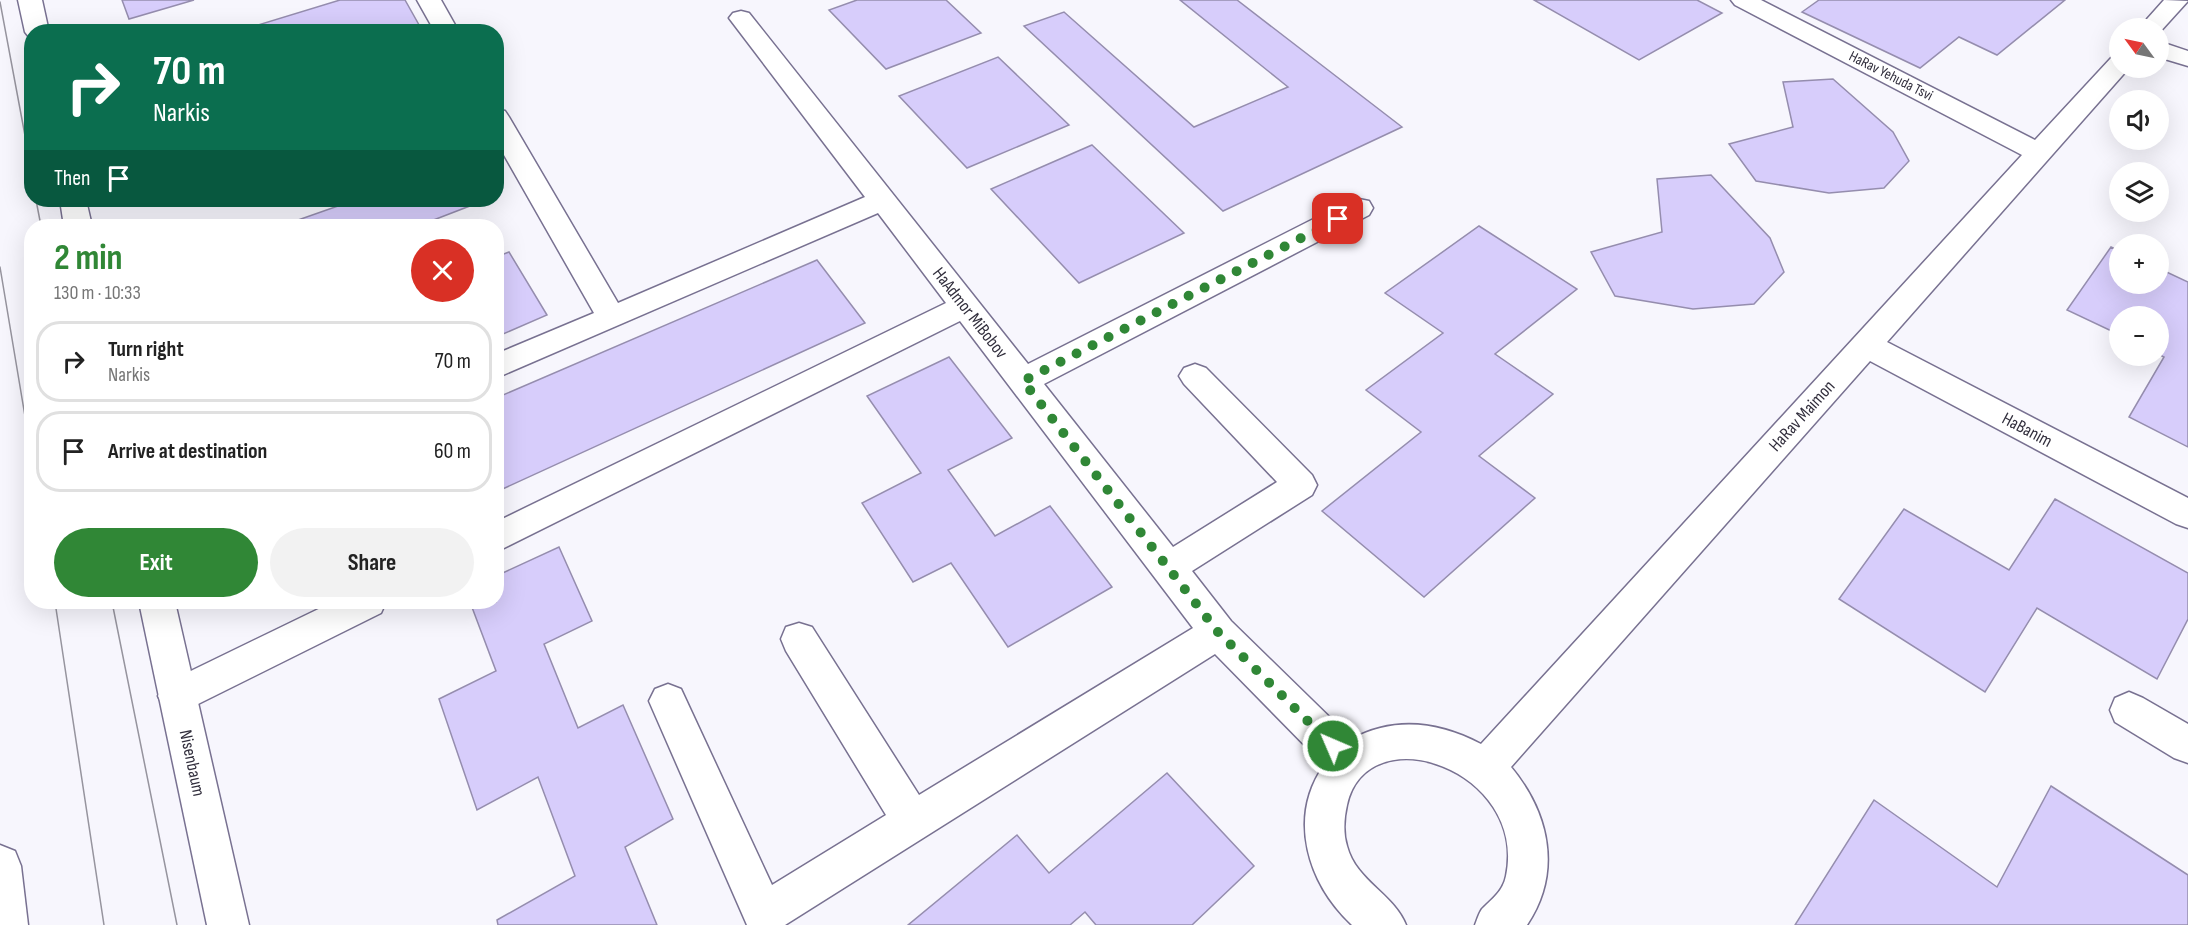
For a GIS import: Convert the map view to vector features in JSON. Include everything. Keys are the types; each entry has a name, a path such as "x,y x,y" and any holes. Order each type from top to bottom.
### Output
{"street":[{"path":"30,0 35,24"},
{"path":"429,0 442,24"},
{"name":"HaRav Yehuda Tsvi","path":"1743,0 2039,153"},
{"path":"2160,18 2177,0"},
{"name":"HaAdmor MiBobov","path":"741,18 1218,632 1349,763"},
{"path":"2169,52 2188,59"},
{"name":"HaRav Maimon","path":"1485,768 2109,75"},
{"path":"504,131 611,317"},
{"path":"504,364 884,200"},
{"path":"1023,381 1359,208"},
{"path":"504,534 965,306"},
{"name":"HaBanim","path":"1866,345 2188,514"},
{"path":"1168,568 1300,485 1195,376"},
{"name":"Nisenbaum","path":"158,609 228,925"},
{"path":"177,696 355,609"},
{"path":"668,701 764,914 1218,632"},
{"path":"799,639 913,822"},
{"path":"2129,710 2188,745"},
{"path":"1362,919 1338,877 1326,846 1325,814 1332,786 1349,763 1372,748 1399,740 1428,741 1458,751 1485,768 1509,794 1526,826 1530,860 1523,892 1504,923"},
{"path":"0,866 7,925"}],"building":[{"path":"122,0 194,0 129,19"},
{"path":"340,0 405,0 418,24 261,24"},
{"path":"857,0 946,0 981,33 886,69 829,10"},
{"path":"1180,0 1237,0 1402,127 1223,211 1024,26 1064,12 1194,127 1288,87"},
{"path":"1534,0 1697,0 1722,13 1639,60"},
{"path":"1819,0 2065,0 1997,55 1959,37 1920,68 1802,12"},
{"path":"998,57 1069,125 967,168 899,96"},
{"path":"1833,79 1893,132 1909,161 1884,188 1829,193 1756,181 1729,144 1793,127 1783,82"},
{"path":"1092,145 1184,233 1079,283 991,189"},
{"path":"1711,175 1770,238 1784,272 1754,304 1693,309 1615,296 1591,252 1662,232 1657,179"},
{"path":"335,207 467,207 436,219 301,219"},
{"path":"1479,226 1577,289 1495,354 1553,394 1479,456 1535,498 1424,597 1322,511 1421,432 1366,390 1443,333 1385,293"},
{"path":"2109,250 2109,294 2169,294 2169,273 2188,282 2188,447 2129,417 2159,366 2169,366 2169,306 2109,306 2109,330 2067,310"},
{"path":"509,252 547,315 504,334 504,254"},
{"path":"817,260 865,323 504,488 504,395"},
{"path":"949,357 1012,438 948,470 995,536 1050,506 1112,587 1008,647 951,563 913,582 862,503 921,473 867,396"},
{"path":"2055,499 2188,573 2188,619 2157,679 2037,608 1985,692 1839,599 1904,509 2009,570"},
{"path":"559,547 592,621 544,644 578,728 623,705 673,819 625,847 657,925 498,925 497,920 575,876 538,777 477,810 439,699 496,671 473,609 504,609 504,572"},
{"path":"1167,773 1254,866 1192,925 1096,925 1085,912 1070,925 908,925 1017,835 1049,873"},
{"path":"2051,786 2188,875 2188,925 1795,925 1874,800 1997,887"}],"tram line":[{"path":"0,2 24,130"},
{"path":"37,207 40,219"},
{"path":"0,267 24,410"},
{"path":"56,609 104,925"},
{"path":"113,609 177,925"}],"route":[{"path":"1333,746 1218,632 1023,381 1338,219"}]}
